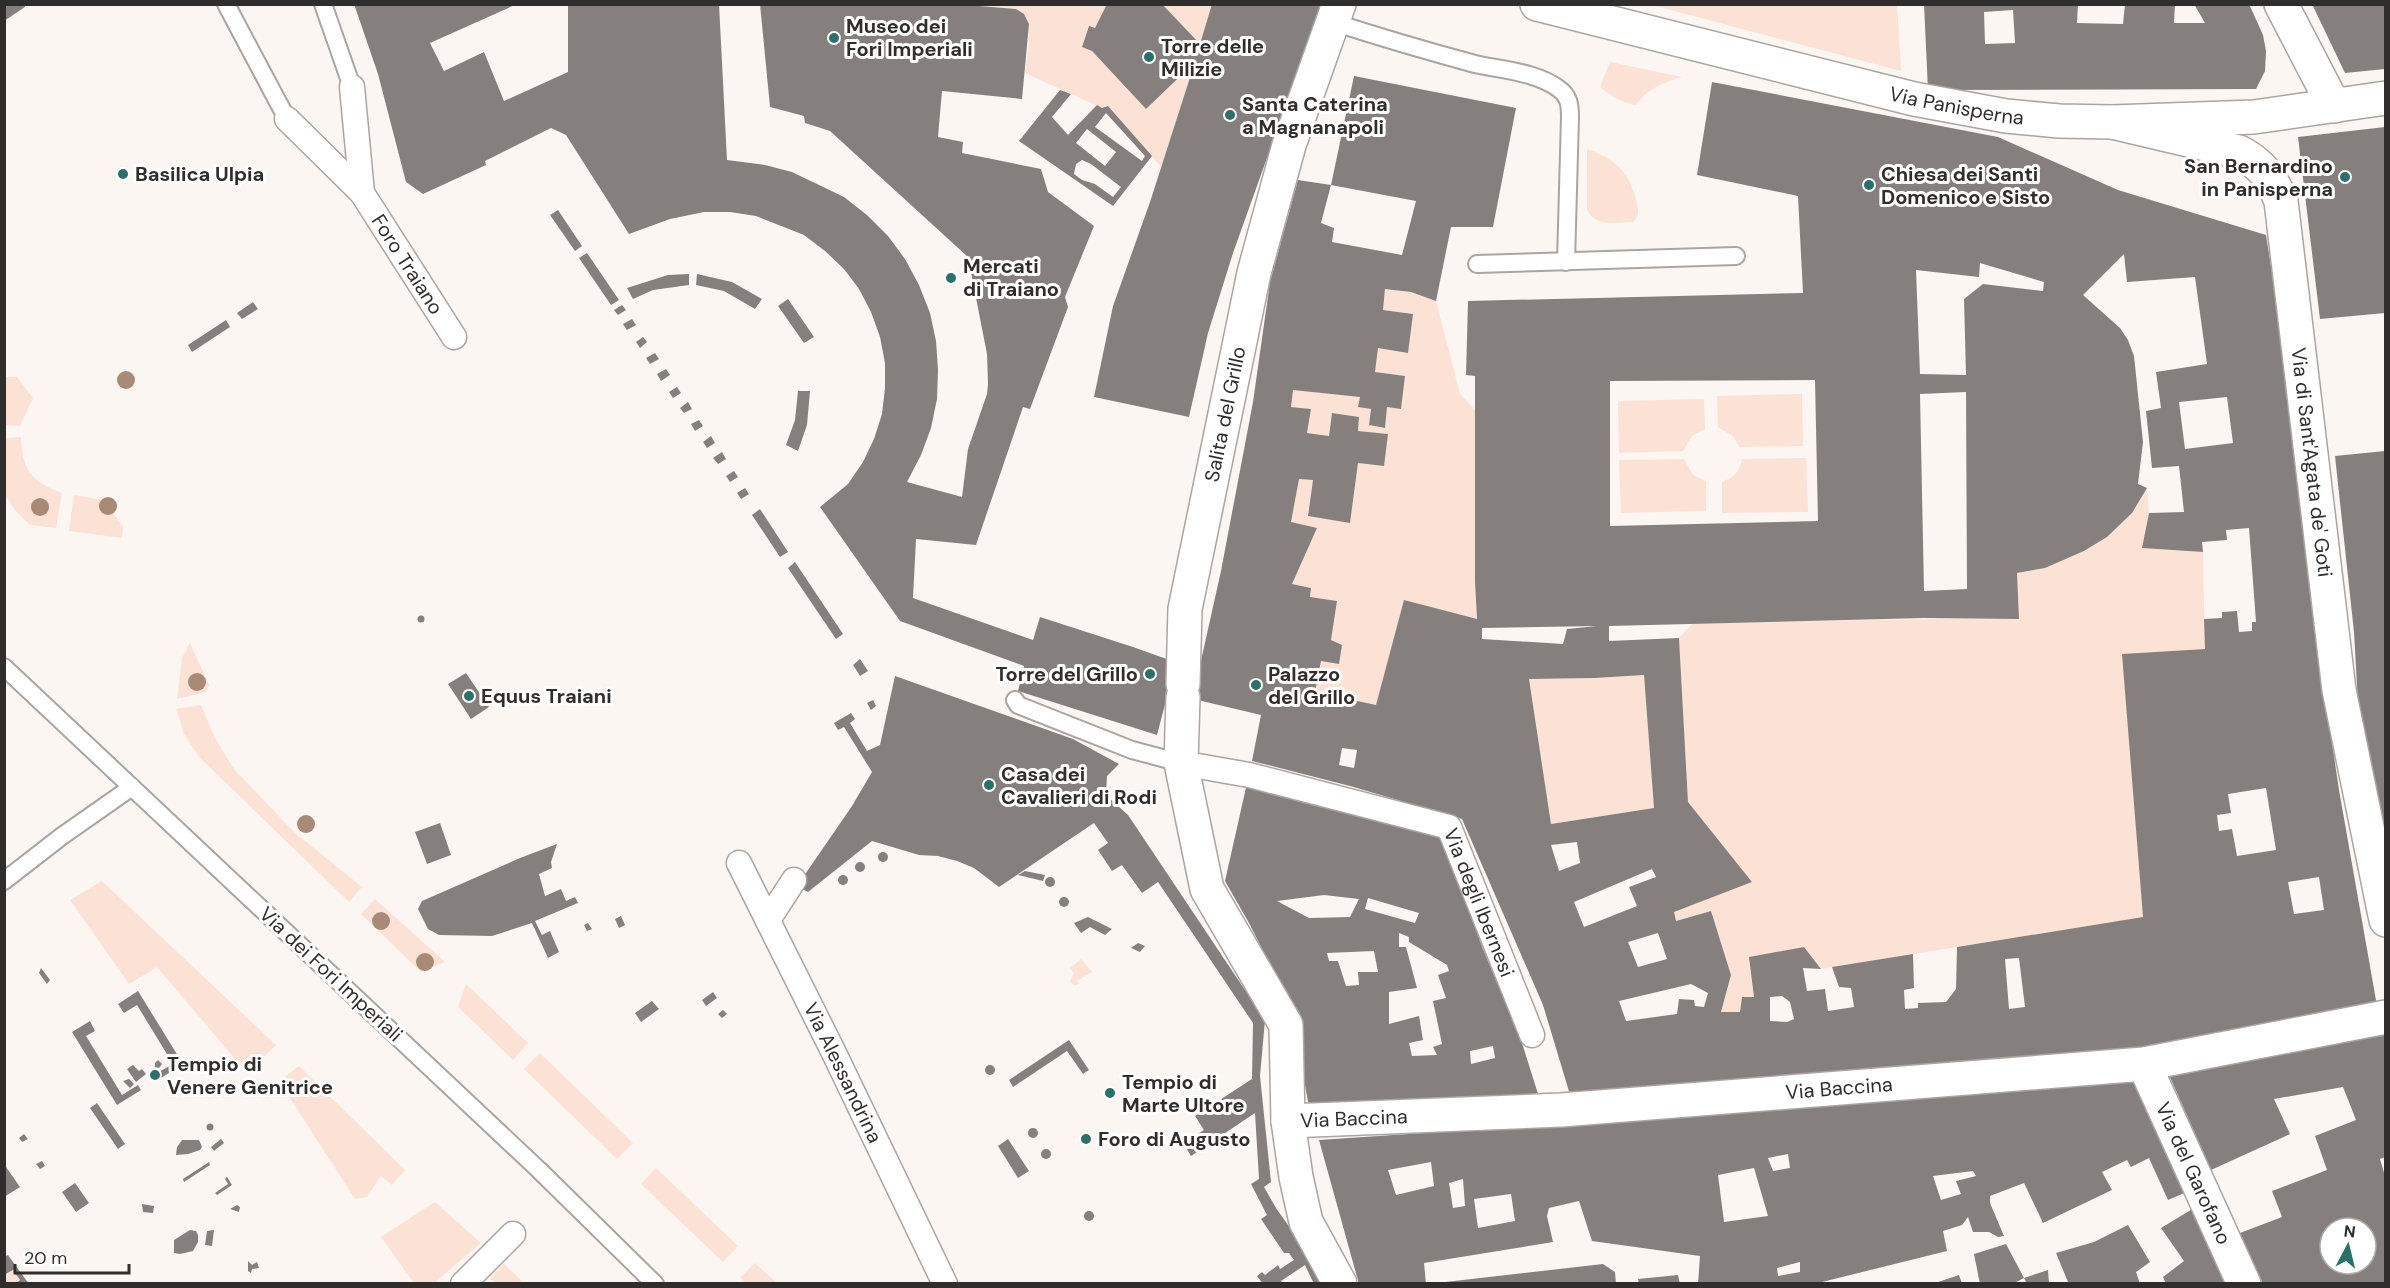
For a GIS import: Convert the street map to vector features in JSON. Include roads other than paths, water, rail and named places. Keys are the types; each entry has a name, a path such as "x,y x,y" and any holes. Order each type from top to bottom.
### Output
{"street":[{"name":"Via Panisperna","path":"1537,4 1960,109 2059,121 2112,122 2262,117 2385,98"},
{"path":"2281,4 2334,106"},
{"name":"Salita del Grillo","path":"1336,13 1289,146 1254,273 1185,609 1181,763 1207,889 1286,1025 1288,1121 1296,1177 1306,1222 1340,1284"},
{"name":"Foro Traiano","path":"352,87 362,193"},
{"name":"Foro Traiano","path":"287,119 362,193 454,337"},
{"name":"Via di Sant'Agata de' Goti","path":"2112,122 2239,152 2249,157 2267,174 2281,201 2339,690 2385,920"},
{"name":"Via degli Ibernesi","path":"1181,763 1249,775 1449,827 1532,1035"},
{"name":"Via Alessandrina","path":"739,862 945,1284"},
{"path":"768,920 794,880"},
{"name":"Via Baccina","path":"1288,1121 1561,1110 2144,1064 2385,1017"},
{"name":"Via del Garofano","path":"2144,1064 2244,1284"},
{"path":"463,1284 513,1234"}],"lane":[{"name":"Foro Traiano","path":"226,4 287,119"},
{"path":"323,4 352,87"},
{"path":"1336,13 1464,61 1552,84 1563,92 1568,98 1570,117 1566,262"},
{"path":"1478,264 1736,256"},
{"name":"Via dei Fori Imperiali","path":"4,667 539,1170 655,1284"},
{"path":"1015,705 1132,750 1181,763"},
{"path":"4,881 62,836 132,788"}],"place":[{"name":"Museo dei Fori Imperiali","path":"834,38"},
{"name":"Torre delle Milizie","path":"1149,57"},
{"name":"Santa Caterina a Magnanapoli","path":"1230,115"},
{"name":"Basilica Ulpia","path":"123,174"},
{"name":"San Bernardino in Panisperna","path":"2345,177"},
{"name":"Chiesa dei Santi Domenico e Sisto","path":"1869,185"},
{"name":"Mercati di Traiano","path":"951,278"},
{"name":"Torre del Grillo","path":"1150,674"},
{"name":"Palazzo del Grillo","path":"1256,685"},
{"name":"Equus Traiani","path":"469,696"},
{"name":"Casa dei Cavalieri di Rodi","path":"989,785"},
{"name":"Tempio di Venere Genitrice","path":"155,1075"},
{"name":"Tempio di Marte Ultore","path":"1110,1093"},
{"name":"Foro di Augusto","path":"1086,1139"}]}
